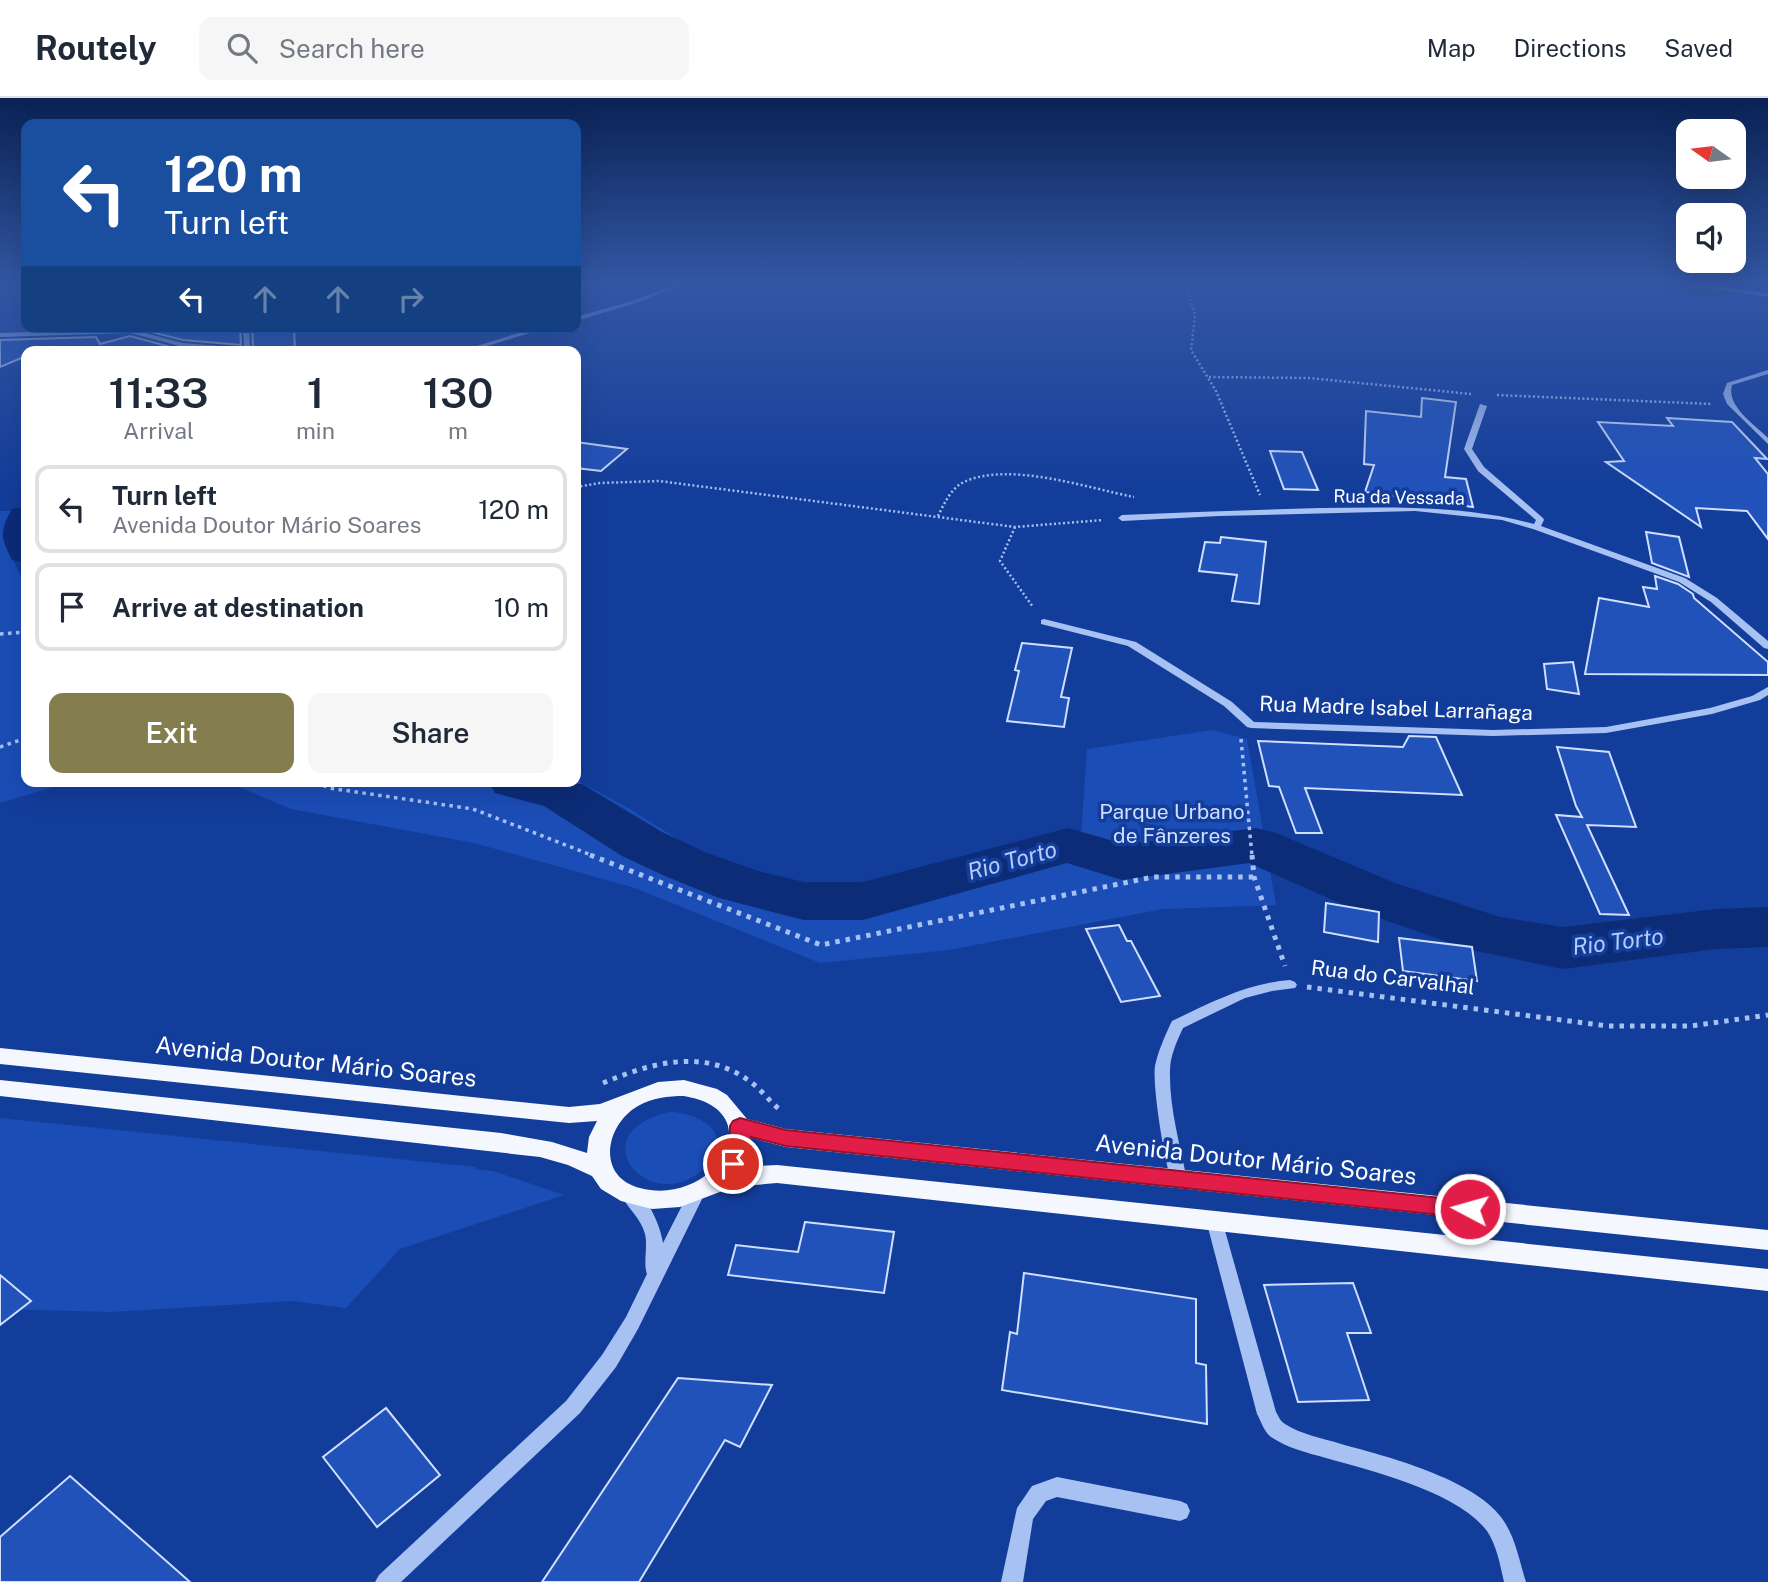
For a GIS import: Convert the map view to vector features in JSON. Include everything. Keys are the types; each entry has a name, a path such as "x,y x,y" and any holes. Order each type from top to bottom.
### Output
{"main road":[{"name":"Avenida Doutor Mário Soares","path":"0,1056 569,1115 599,1112 625,1104 647,1093 671,1088 695,1090 715,1097 731,1109 740,1126 786,1138 1768,1240"},
{"path":"0,1088 501,1142 556,1151 575,1156 600,1169 611,1184 628,1195 662,1200 753,1174 777,1174 1768,1280"},
{"name":"Avenida Doutor Mário Soares","path":"600,1169 597,1152 599,1134 610,1117 625,1104"},
{"path":"707,1187 733,1164 741,1145 740,1126"}],"street":[{"path":"1768,372 1729,384 1726,394 1729,403 1768,442"},
{"path":"1483,406 1468,449 1481,469 1541,520 1536,527"},
{"path":"1759,432 1768,433"},
{"name":"Rua da Vessada","path":"1122,518 1267,512 1451,511 1502,518 1536,527 1682,580 1714,600 1768,646"},
{"name":"Rua Madre Isabel Larrañaga","path":"1044,622 1132,644 1228,704 1251,725 1493,733 1606,730 1712,711 1756,698 1768,690"},
{"name":"Rua do Carvalhal","path":"1179,1180 1166,1115 1162,1069 1177,1025 1240,995 1272,986 1290,985"},
{"path":"386,1582 573,1407 609,1361 707,1187"},
{"path":"628,1195 644,1210 654,1229 657,1251 652,1284"},
{"path":"1214,1220 1267,1415 1275,1429 1294,1439 1443,1487 1476,1505 1492,1522 1504,1542 1515,1582"},
{"path":"1012,1582 1024,1515 1039,1493 1057,1487 1180,1511"}],"path":[{"path":"1193,353 1216,391 1267,512"},
{"path":"938,516 948,497 963,482 1004,476 1055,481 1145,498"},
{"path":"581,486 659,481 1015,527 1122,518"},
{"path":"1015,527 1000,561 1044,622"},
{"path":"0,634 21,632"},
{"path":"1251,725 1241,739 1254,877 1284,964"},
{"path":"0,747 21,740"},
{"path":"327,787 472,809 821,946 1153,877 1254,877"},
{"name":"Rua do Carvalhal","path":"1290,985 1608,1026 1691,1026 1768,1015"},
{"path":"596,1087 658,1062 680,1060 704,1063 735,1072 750,1081 766,1100 780,1110 789,1112"}],"green space":[{"path":"0,511 19,511 2,536 21,577 21,787 53,787 0,803"},
{"name":"Parque Urbano de Fânzeres","path":"1212,730 1247,739 1276,905 1163,909 949,950 820,963 635,888 474,843 291,809 240,787 581,787 581,783 630,809 687,845 802,888 879,883 1081,838 1087,749"},
{"path":"669,1112 701,1120 716,1134 718,1143 716,1153 708,1164 687,1180 667,1184 648,1180 633,1169 626,1154 628,1138 641,1123"},
{"path":"0,1118 476,1167 474,1169 493,1171 564,1195 400,1249 346,1308 293,1301 111,1312 0,1309"}],"building":[{"path":"0,353 21,353 21,358 0,367"},
{"path":"1422,398 1456,402 1445,477 1466,479 1473,507 1365,492 1374,465 1364,464 1366,411 1421,417"},
{"path":"1667,418 1732,422 1767,459 1755,458 1768,474 1768,539 1747,511 1696,508 1701,527 1606,462 1624,461 1598,422 1673,426"},
{"path":"581,443 627,449 601,471 581,469"},
{"path":"1270,451 1302,452 1318,490 1284,489"},
{"path":"1646,532 1679,537 1689,577 1652,563"},
{"path":"1221,537 1266,542 1259,604 1232,601 1237,575 1199,571 1205,542 1220,543"},
{"path":"1655,576 1678,584 1693,594 1694,598 1768,662 1768,675 1585,674 1599,598 1649,607 1643,587 1657,589"},
{"path":"1022,643 1072,648 1061,697 1069,698 1064,727 1007,721 1019,671 1015,670"},
{"path":"1573,662 1579,694 1547,689 1544,664"},
{"path":"1409,736 1436,737 1462,795 1305,788 1322,833 1296,833 1279,787 1269,786 1258,741 1403,747"},
{"path":"1557,747 1609,752 1636,827 1587,825 1629,915 1600,914 1556,815 1582,817"},
{"path":"1326,903 1379,912 1378,942 1324,932"},
{"path":"1119,925 1127,941 1131,941 1160,996 1121,1002 1086,929"},
{"path":"1399,938 1472,947 1477,981 1403,971"},
{"path":"805,1222 894,1232 884,1293 728,1275 736,1245 798,1252"},
{"path":"1024,1273 1196,1299 1196,1363 1206,1365 1207,1424 1002,1390 1010,1332 1017,1334"},
{"path":"0,1275 31,1301 0,1325"},
{"path":"1353,1283 1371,1333 1347,1333 1369,1400 1298,1402 1264,1285"},
{"path":"678,1378 772,1385 740,1447 725,1440 639,1582 542,1582"},
{"path":"386,1408 440,1475 377,1527 323,1457"},
{"path":"70,1476 190,1582 0,1582 0,1537"}],"waterway":[{"name":"Rio Torto","path":"21,524 16,531 21,541"},
{"name":"Rio Torto","path":"533,787 563,795 642,844 685,864 740,885 804,901 863,901 1068,845 1122,862 1256,845 1374,896 1493,936 1563,948 1716,929 1768,927"}],"route":[{"path":"733,1164 741,1145 740,1126 786,1138 1470,1209"}]}
